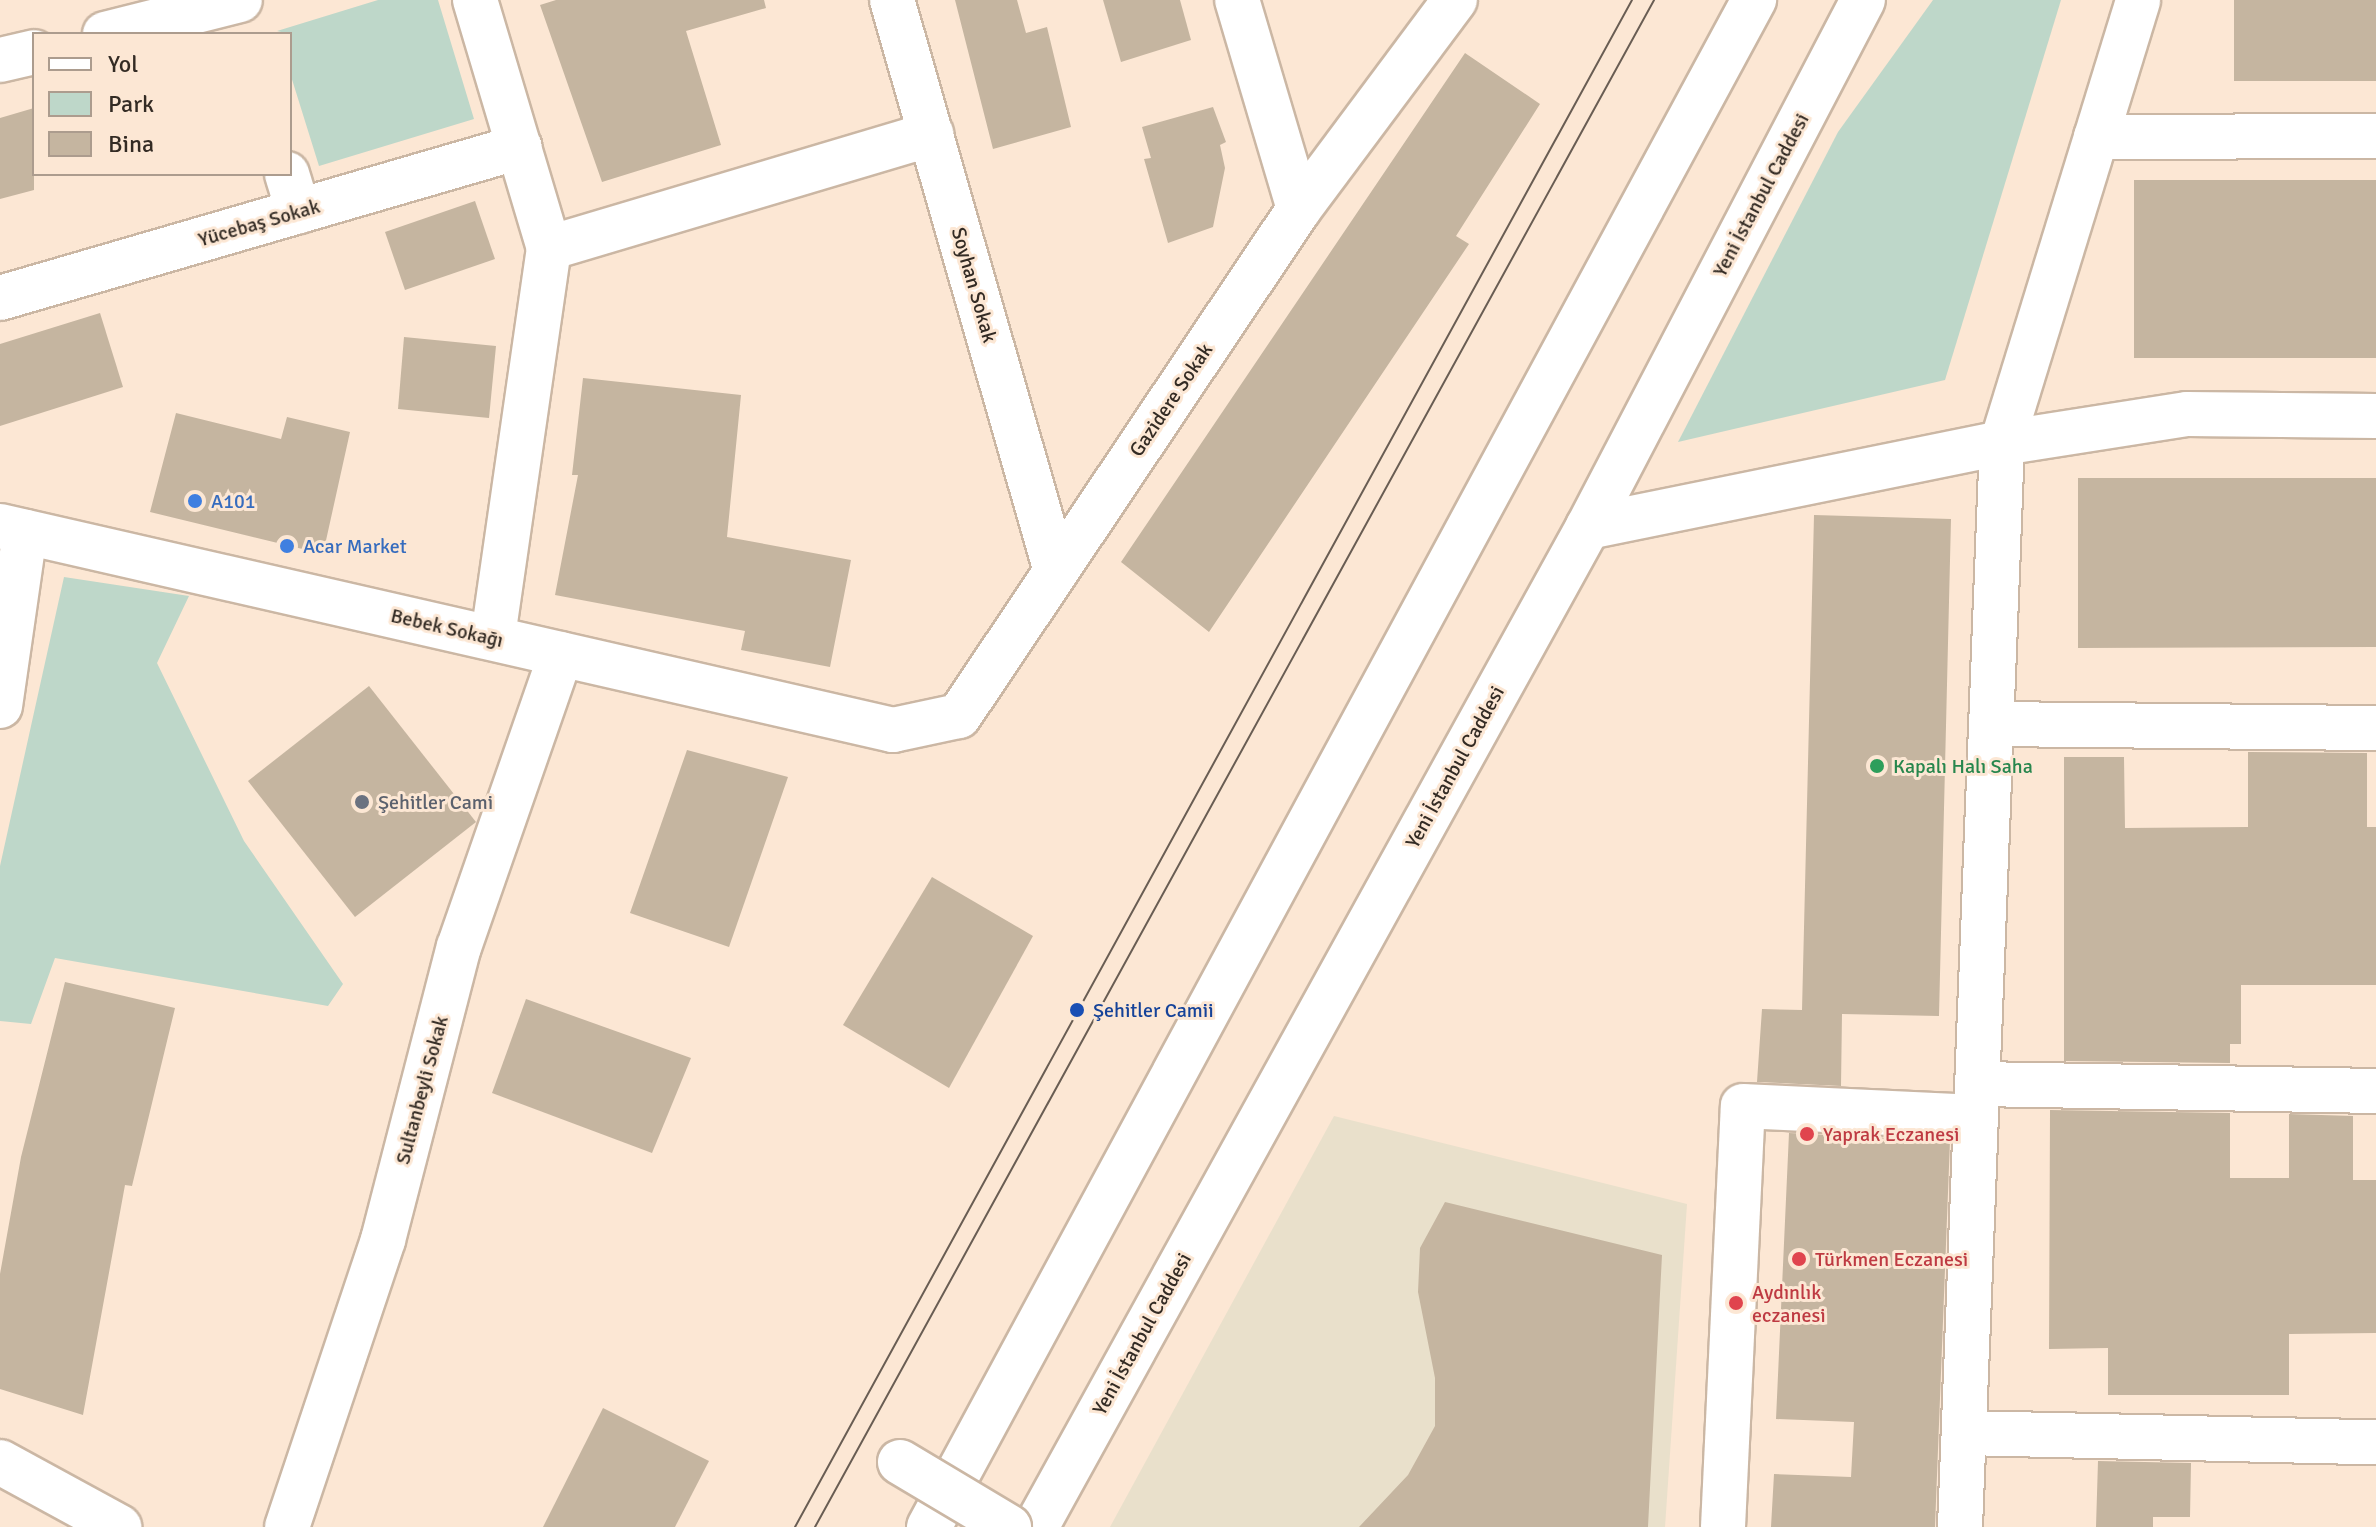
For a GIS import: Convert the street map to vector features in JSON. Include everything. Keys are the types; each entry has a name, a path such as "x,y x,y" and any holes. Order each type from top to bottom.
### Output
{"main road":[{"path":"113,32 238,0 246,32"},
{"path":"475,0 549,248 493,638"},
{"name":"Soyhan Sokak","path":"892,0 1056,571"},
{"path":"1237,0 1299,209"},
{"name":"Gazidere Sokak","path":"893,730 959,716 1299,209 1455,0"},
{"path":"929,1527 1754,0"},
{"name":"Yeni İstanbul Caddesi","path":"1036,1527 1588,527 1863,0"},
{"path":"1960,1527 2002,443 2138,0"},
{"path":"0,60 32,52"},
{"path":"549,248 931,134"},
{"path":"2096,137 2376,136"},
{"name":"Yücebaş Sokak","path":"0,298 292,193 519,147"},
{"path":"1588,527 2002,443 2187,414 2376,416"},
{"path":"0,706 13,529"},
{"name":"Bebek Sokağı","path":"13,529 893,730"},
{"name":"Sultanbeyli Sokak","path":"287,1527 383,1240 459,947 504,833 561,654"},
{"path":"1991,724 2376,728"},
{"path":"1723,1527 1743,1106 2376,1091"},
{"path":"1964,1433 2376,1442"},
{"path":"0,1462 119,1527"},
{"path":"900,1462 1009,1527"}],"shaded area":[{"path":"1334,1116 1687,1204 1665,1527 1110,1527"}],"green space":[{"path":"378,0 438,0 474,119 319,166 292,79 292,32 277,31"},
{"path":"1933,0 2061,0 1945,380 1678,442 1838,132"},
{"path":"64,577 189,596 157,663 244,841 343,984 328,1006 55,958 31,1024 0,1021 0,866"}],"building":[{"path":"556,0 764,0 766,8 686,31 721,145 602,182 540,5"},
{"path":"955,0 1017,0 1026,33 1047,27 1071,127 993,149"},
{"path":"1103,0 1180,0 1191,40 1121,62"},
{"path":"2234,0 2376,0 2376,81 2234,81"},
{"path":"1465,53 1540,104 1456,236 1469,244 1209,632 1121,562"},
{"path":"1213,107 1226,142 1220,145 1225,168 1213,227 1168,243 1144,159 1151,158 1142,127"},
{"path":"32,109 34,190 0,199 0,118"},
{"path":"2134,180 2376,180 2376,358 2134,358"},
{"path":"475,201 495,259 405,290 385,232"},
{"path":"100,313 123,387 0,426 0,344"},
{"path":"404,337 496,346 489,418 398,409"},
{"path":"583,378 741,395 727,537 851,560 830,667 741,650 745,631 555,595 578,475 572,475"},
{"path":"176,413 281,439 287,417 350,432 323,554 150,512"},
{"path":"2078,478 2376,478 2376,647 2078,648"},
{"name":"Kapalı Halı Saha","path":"1814,515 1951,519 1939,1016 1842,1014 1841,1086 1757,1082 1762,1009 1802,1010"},
{"name":"Şehitler Cami","path":"369,686 476,822 355,917 248,781"},
{"path":"687,750 788,777 729,947 630,913"},
{"path":"2248,752 2367,753 2367,827 2376,827 2376,985 2241,985 2241,1044 2230,1044 2230,1063 2064,1061 2064,757 2124,757 2125,828 2248,827"},
{"path":"932,877 1033,936 949,1088 843,1025"},
{"path":"65,982 175,1008 132,1186 125,1185 83,1415 0,1389 0,1274 21,1157"},
{"path":"526,999 691,1058 652,1153 492,1093"},
{"path":"2050,1110 2230,1113 2230,1178 2289,1178 2289,1114 2353,1116 2353,1180 2376,1180 2376,1333 2289,1334 2289,1395 2108,1395 2108,1348 2049,1349"},
{"path":"1789,1133 1950,1141 1935,1527 1771,1527 1774,1474 1851,1477 1854,1422 1776,1419"},
{"path":"1445,1202 1662,1255 1648,1527 1359,1527 1408,1475 1435,1426 1435,1378 1418,1292 1420,1248"},
{"path":"603,1408 709,1461 675,1527 543,1527"},
{"path":"2098,1461 2191,1463 2190,1517 2153,1517 2153,1527 2096,1527"}],"tram line":[{"path":"795,1527 1632,0"},
{"path":"815,1527 1654,0"}],"place":[{"name":"A101","path":"195,501"},
{"name":"Acar Market","path":"287,546"},
{"name":"Kapalı Halı Saha","path":"1877,766"},
{"name":"Şehitler Cami","path":"362,802"},
{"name":"Şehitler Camii","path":"1077,1010"},
{"name":"Yaprak Eczanesi","path":"1807,1134"},
{"name":"Türkmen Eczanesi","path":"1799,1259"},
{"name":"Aydınlık eczanesi","path":"1736,1303"}]}
